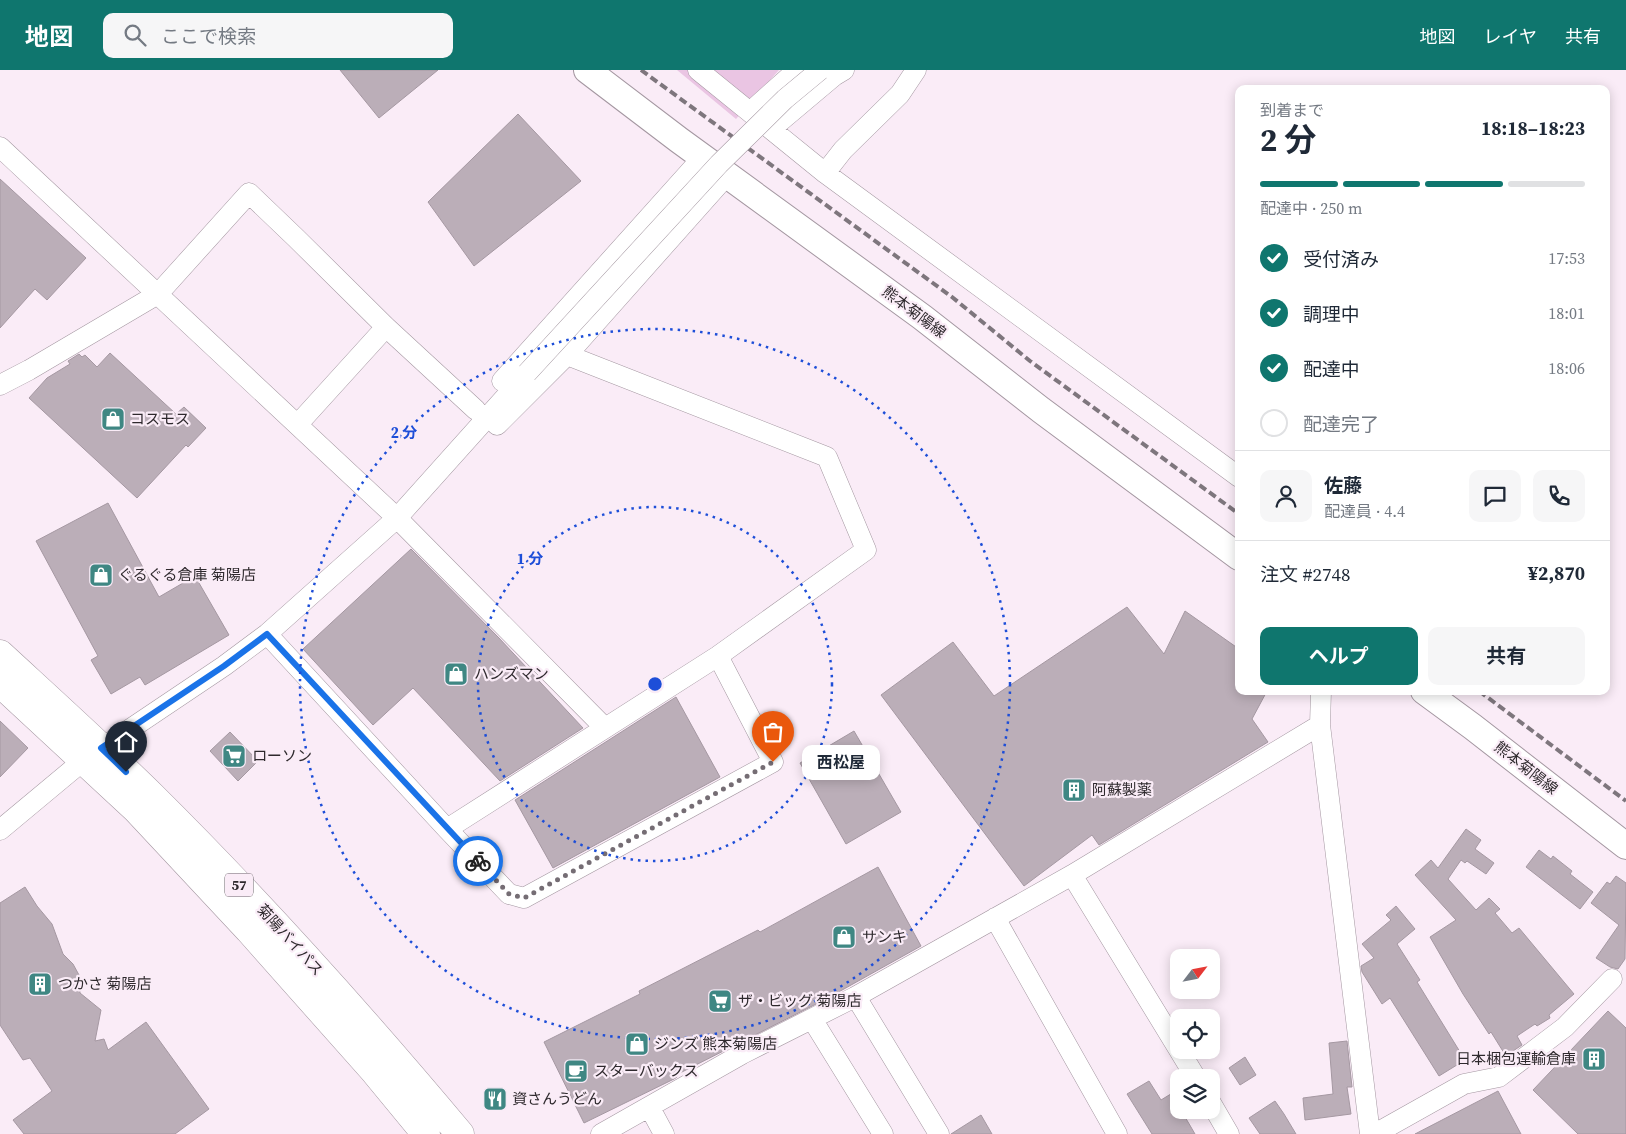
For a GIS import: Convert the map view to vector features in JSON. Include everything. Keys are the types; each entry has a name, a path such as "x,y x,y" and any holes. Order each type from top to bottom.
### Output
{"highway":[{"name":"菊陽バイパス","path":"0,654 92,754 136,809 249,930 375,1072 426,1134"},
{"name":"菊陽バイパス","path":"0,682 92,754 151,796 270,918 396,1058 460,1134"}],"main road":[{"name":"熊本菊陽線","path":"587,70 922,317 1041,410 1235,554"},
{"name":"熊本菊陽線","path":"1429,695 1626,846"}],"street":[{"path":"698,70 825,173 1235,474"},
{"path":"750,112 797,70"},
{"path":"0,830 92,754 224,666 267,634 397,518 719,164 785,99 820,70"},
{"path":"771,129 834,76 844,70"},
{"path":"825,173 844,150 900,94 916,70"},
{"path":"0,147 397,518 605,728"},
{"path":"441,469 453,436 703,157"},
{"path":"441,469 470,452 567,355 727,175"},
{"path":"0,385 158,294 249,193 386,327 476,410"},
{"path":"298,424 386,327"},
{"path":"447,829 718,656 866,550 827,457 567,355"},
{"path":"267,634 509,894 524,898 773,762 718,656"},
{"path":"1322,695 1320,725 1370,1134"},
{"path":"601,1134 650,1108 742,1054 856,997 1072,875 1320,725"},
{"path":"1072,875 1170,1035"},
{"path":"995,918 1117,1134"},
{"path":"1375,1134 1464,1084 1499,1078 1565,1027 1612,979"},
{"path":"856,997 938,1134"},
{"path":"812,1019 883,1134"},
{"path":"650,1108 664,1134"},
{"path":"1220,1118 1229,1134"}],"shaded area":[{"path":"677,70 779,70 736,119"}],"building":[{"path":"340,70 438,70 379,118"},
{"path":"518,114 581,181 474,266 428,202"},
{"path":"0,179 86,258 47,300 35,289 0,328"},
{"path":"110,353 176,414 184,407 206,428 188,447 186,445 137,498 29,398 47,378 70,364 68,361 79,354 82,357 85,355 97,367"},
{"path":"108,503 159,597 195,576 229,635 145,685 140,677 111,694 91,660 98,656 36,541"},
{"path":"411,549 499,638 583,728 500,781 413,688 373,725 303,649"},
{"name":"阿蘇製薬","path":"1127,607 1164,654 1185,611 1235,646 1235,695 1265,695 1252,719 1268,742 1099,845 1092,835 1024,886 881,695 953,642 994,696"},
{"path":"676,697 720,777 553,868 515,800"},
{"path":"0,721 28,748 0,777"},
{"path":"854,731 901,812 846,844 800,763"},
{"name":"ローソン","path":"230,732 258,761 238,781 210,751"},
{"path":"1466,829 1481,840 1475,849 1494,863 1486,874 1467,861 1465,863 1461,860 1448,879 1476,910 1489,898 1500,909 1495,913 1512,933 1519,928 1574,994 1549,1015 1550,1018 1537,1026 1535,1024 1517,1036 1522,1045 1510,1053 1508,1050 1504,1053 1491,1032 1489,1034 1430,937 1456,920 1415,875 1431,860 1438,868"},
{"path":"1539,850 1551,859 1553,856 1572,871 1570,874 1593,892 1580,909 1526,867"},
{"path":"878,867 921,946 826,999 676,1075 677,1077 674,1079 584,1123 544,1042 640,994 639,991 758,930 760,932"},
{"path":"1616,876 1626,883 1625,959 1618,969 1610,967 1596,958 1619,925 1591,903 1607,882 1610,884"},
{"path":"25,887 37,906 52,924 63,954 73,964 79,975 80,993 101,1010 95,1041 104,1039 108,1050 146,1022 209,1109 175,1134 24,1134 13,1120 52,1091 30,1058 23,1060 0,1025 0,903"},
{"path":"1396,906 1415,929 1397,944 1420,980 1417,982 1465,1060 1439,1076 1390,998 1382,1004 1362,972 1361,966 1374,958 1362,944 1391,920 1386,915"},
{"name":"日本梱包運輸倉庫","path":"1608,1011 1626,1028 1626,1134 1578,1134 1533,1090"},
{"path":"1347,1041 1352,1087 1347,1087 1351,1114 1305,1120 1303,1098 1333,1094 1329,1043"},
{"path":"1245,1057 1256,1075 1240,1085 1229,1068"},
{"path":"1149,1081 1161,1100 1170,1094 1170,1119 1186,1119 1195,1134 1152,1134 1127,1094"},
{"path":"1498,1091 1521,1134 1415,1134"},
{"path":"1275,1101 1296,1134 1260,1134 1249,1118"},
{"path":"981,1115 992,1134 951,1134"}],"railway":[{"path":"641,70 952,297 1030,361 1235,511"},
{"path":"1484,695 1626,801"}],"way so far":[{"path":"478,861 509,894 524,898 773,762"}],"place":[{"name":"コスモス","path":"113,419"},
{"name":"ぐるぐる倉庫 菊陽店","path":"101,575"},
{"name":"ハンズマン","path":"456,674"},
{"name":"ローソン","path":"234,756"},
{"name":"西松屋","path":"773,762"},
{"name":"阿蘇製薬","path":"1074,790"},
{"name":"サンキ","path":"844,937"},
{"name":"つかさ 菊陽店","path":"40,984"},
{"name":"ザ・ビッグ 菊陽店","path":"720,1001"},
{"name":"ジンズ 熊本菊陽店","path":"637,1044"},
{"name":"日本梱包運輸倉庫","path":"1594,1059"},
{"name":"スターバックス","path":"576,1071"},
{"name":"資さんうどん","path":"495,1099"}],"route":[{"path":"126,772 101,748 224,666 267,634 478,861"}]}
